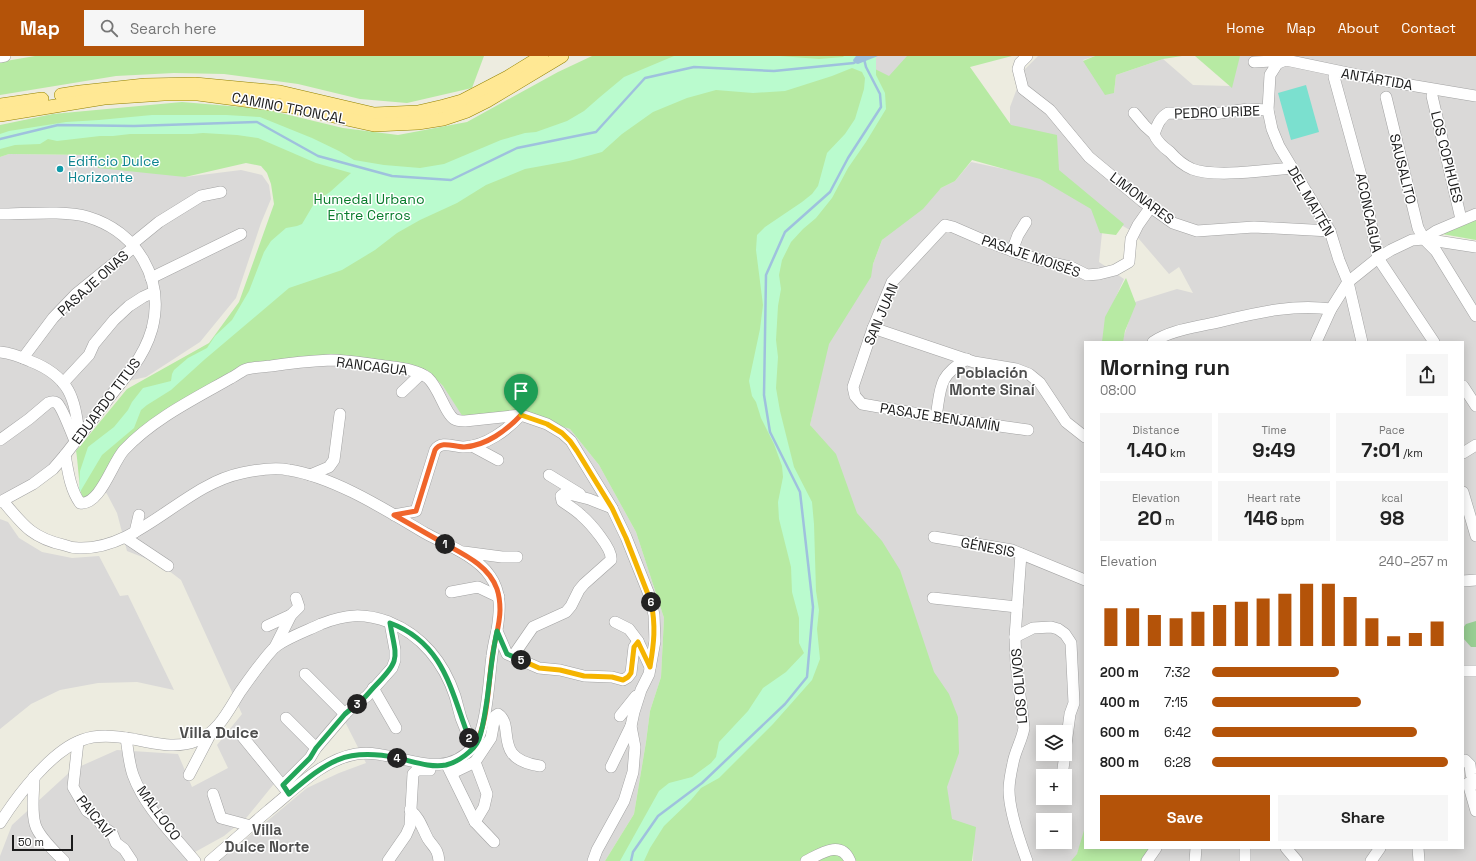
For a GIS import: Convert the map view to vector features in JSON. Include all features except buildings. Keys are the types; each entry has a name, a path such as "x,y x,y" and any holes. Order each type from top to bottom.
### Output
{"main road":[{"name":"CAMINO TRONCAL","path":"0,105 80,92 145,85 195,84 280,92 374,114 418,112 462,101 508,77 542,56"},
{"name":"CAMINO TRONCAL","path":"0,116 14,112 104,98 164,94 198,94 288,106 374,125 418,123 443,119 467,111 487,101 562,56"}],"street":[{"path":"0,57 5,56"},
{"name":"LIMONARES","path":"1027,56 1020,63 1018,69 1023,88 1050,110 1089,157 1150,208 1173,223 1197,230 1254,227 1330,231"},
{"name":"DEL MAITÉN","path":"1280,60 1270,75 1268,110 1272,129 1279,146 1330,231 1348,282 1362,341"},
{"name":"ANTÁRTIDA","path":"1254,62 1286,60 1335,71 1476,96"},
{"name":"ACONCAGUA","path":"1335,71 1334,77 1362,179 1378,258 1433,341"},
{"name":"LOS COPIHUES","path":"1432,96 1462,219"},
{"name":"SAUSALITO","path":"1386,97 1416,221 1424,239 1436,251 1476,316"},
{"name":"PEDRO URIBE","path":"1154,134 1157,125 1164,115 1168,113 1214,114 1248,109 1268,110"},
{"path":"1134,114 1154,134 1159,143 1179,161 1186,166 1200,171 1221,173 1292,168"},
{"name":"PASAJE ONAS","path":"23,358 53,318 76,294 159,222 201,196 221,192"},
{"name":"PASAJE MOISÉS","path":"946,225 1012,252 1071,267 1087,275 1099,274 1115,270 1129,262 1131,239 1138,225 1150,208"},
{"name":"EDUARDO TITUS","path":"0,214 51,214 87,217 115,229 133,246 147,267 154,292 155,311 152,330 142,353 65,455 53,469 43,477 1,502"},
{"path":"1424,239 1436,231 1476,214"},
{"path":"1012,252 1018,235 1026,222"},
{"name":"SAN JUAN","path":"855,396 853,387 873,328 892,282 946,225"},
{"path":"151,278 241,234"},
{"path":"1316,341 1331,309 1348,282 1378,258 1404,243 1424,239 1476,247"},
{"path":"63,383 89,355 94,344 114,320 129,306 154,292"},
{"path":"1155,341 1198,326 1279,309 1318,307 1331,309"},
{"path":"873,328 982,364 1016,369 1032,376 1040,383 1066,422 1084,436"},
{"path":"0,352 42,365 53,372 63,383 71,394 77,417 77,439"},
{"path":"936,417 942,382 950,371 967,359"},
{"name":"RANCAGUA","path":"65,455 75,496 80,503 84,504 96,495 119,455 155,424 182,405 246,369 330,360 406,369 421,374 428,378 437,389 450,416 456,420 465,421 521,415 547,424 562,433 570,441 612,508 650,597 654,615 654,641 649,674 641,690 631,726 635,747 632,772 624,801 597,850 593,861"},
{"path":"402,392 421,374"},
{"path":"1464,388 1476,406"},
{"name":"PASAJE BENJAMÍN","path":"855,396 862,404 936,417 1028,430"},
{"path":"0,440 51,402 57,403 62,410 77,439"},
{"path":"310,475 329,467 334,460 340,414"},
{"path":"394,515 416,511 435,450 438,446 442,444 463,447 472,446 494,437 509,428 521,415"},
{"path":"1464,452 1476,445"},
{"path":"472,446 498,460"},
{"path":"1,502 24,526 47,542 78,549 106,546 131,535 180,502 221,479 250,472 287,469 335,484 461,552 483,567 489,574 497,589 500,610 485,714 478,740 473,748 447,768 422,764 381,754 366,753 353,755 327,764 286,790"},
{"path":"549,475 589,499"},
{"path":"513,656 533,627 566,612 584,584 610,562 612,557 590,524 581,515 562,501 561,496 565,493 589,499 612,508"},
{"path":"1464,495 1476,536"},
{"path":"131,535 139,515"},
{"path":"131,535 168,566"},
{"name":"GÉNESIS","path":"934,537 1012,550 1084,580"},
{"path":"461,552 502,557 517,557"},
{"name":"LOS OLIVOS","path":"1021,554 1015,637 1016,663 1024,728 1013,760 1009,782 1009,798 1018,834 1028,861"},
{"path":"1464,581 1476,580"},
{"path":"451,592 478,587 499,598"},
{"path":"189,776 212,733 275,647 291,616 299,607 296,598"},
{"path":"932,598 1017,607"},
{"path":"275,647 298,634 348,615 363,615 380,618 402,627 422,641 438,660 449,680 461,718 473,748"},
{"path":"266,626 291,616"},
{"path":"615,622 629,629 638,642 650,667"},
{"path":"217,859 286,790 316,748 345,714 367,696 392,668 396,650 390,623"},
{"path":"1015,637 1033,628 1051,628 1058,629 1065,634 1071,643 1074,703 1070,714 1069,725"},
{"path":"497,631 507,654 539,668 560,670 584,676 612,677 623,680 631,673 634,647 638,642"},
{"path":"1464,671 1476,671"},
{"path":"305,674 345,714"},
{"path":"373,688 396,728"},
{"path":"620,716 641,690"},
{"path":"388,861 410,826 414,772 418,769 437,771 475,762 491,738 495,716 498,714 502,718 505,726 507,742 510,750 516,757 523,761 540,766"},
{"path":"286,718 316,748"},
{"path":"611,767 631,726"},
{"path":"0,823 12,803 34,777 68,747 78,742 100,736 168,744 188,744 212,733"},
{"path":"242,736 286,790"},
{"name":"MALLOCO","path":"126,738 132,774 141,793 195,861"},
{"name":"PAICAVÍ","path":"78,742 73,787 87,811 96,817 103,827 112,833 116,843 124,849 132,861"},
{"path":"475,762 487,794 484,807 475,822"},
{"path":"447,768 475,822 494,842"},
{"path":"34,777 34,818 36,829 64,861"},
{"path":"1469,777 1476,811"},
{"path":"213,794 221,818 251,826"},
{"path":"410,810 416,815 428,838 436,848 439,861"},
{"path":"806,861 827,850 836,849 844,853 850,861"},
{"path":"1147,861 1155,849"},
{"path":"1195,861 1196,849"},
{"path":"1245,849 1245,861"},
{"path":"1287,849 1297,861"},
{"path":"1371,861 1379,849"},
{"path":"1418,849 1419,861"}],"shaded area":[{"path":"856,56 878,56 858,64 854,63 853,60"},
{"path":"869,56 909,56 890,78 862,64"},
{"path":"1038,56 1095,56 1083,60 1114,93 1116,75 1163,59 1193,85 1230,86 1238,56 1476,56 1476,210 1415,235 1476,250 1476,861 1125,861 1132,849 1464,849 1464,341 1122,341 1135,302 1177,289 1193,293 1179,267 1169,274 1133,232 1123,226 1057,171 1010,127 1010,107 1024,70"},
{"path":"1306,85 1319,132 1291,140 1278,93"},
{"path":"9,154 95,155 185,177 241,170 262,175 269,185 271,199 261,223 236,298 200,342 146,377 119,383 44,476 0,498 0,157"},
{"path":"971,162 1041,177 1092,207 1102,233 1099,262 1124,279 1107,317 1104,341 1084,341 1084,836 1079,854 1074,861 973,861 974,829 950,820 932,673 810,425 827,344 873,264 882,240 941,188 955,181"},
{"path":"332,354 427,370 443,386 464,417 524,414 570,429 599,465 636,532 664,618 661,677 650,711 634,814 605,861 219,861 307,788 339,773 366,763 341,714 285,778 273,785 247,817 224,836 195,852 192,861 0,861 0,856 12,825 72,770 117,750 178,754 192,787 228,768 217,745 242,714 181,580 160,564 127,551 117,513 107,494 100,486 120,451 247,364"},
{"path":"0,519 8,522 19,538 42,552 72,558 99,556 120,596 128,595 174,690 137,682 98,683 60,690 31,704 0,729"}],"green space":[{"path":"35,56 484,56 472,88 407,103 360,99 298,84 224,74 174,73 116,76 0,95 0,62"},
{"path":"592,56 849,56 889,76 907,56 1012,56 970,67 1011,125 1057,135 1059,170 1124,224 1116,235 1100,233 1091,209 1040,179 972,160 955,181 941,188 923,209 882,240 873,264 871,277 829,344 810,425 836,454 857,513 882,541 900,570 934,672 949,694 958,717 959,753 947,787 952,819 976,827 972,861 605,861 634,814 650,711 661,677 664,618 636,532 599,465 570,429 524,414 463,417 443,386 427,370 332,354 247,364 120,451 88,498 83,498 80,489 76,451 127,389 209,343 239,302 274,204 271,184 267,173 261,166 246,163 185,177 98,168 95,155 9,154 0,157 0,125 53,114 182,102 264,109 343,128 398,135 467,122 558,72"},
{"name":"Humedal Urbano Entre Cerros","path":"674,56 780,56 819,59 844,56 876,56 876,75 885,93 886,109 848,168 832,198 816,218 791,242 782,260 779,275 781,289 778,306 776,340 778,357 776,388 780,411 794,467 812,502 816,591 819,610 817,629 820,659 812,680 773,724 719,778 701,788 691,800 664,826 650,848 644,861 620,861 659,791 669,783 692,777 711,763 716,757 719,742 748,711 763,688 786,672 804,653 799,643 799,618 792,592 791,567 779,519 778,502 783,477 782,466 774,444 761,418 756,402 752,396 749,381 760,329 763,305 756,250 757,235 765,227 812,194 818,186 827,153 845,134 855,119 864,89 865,78 862,72 852,68 785,91 753,93 716,90 687,98 653,112 622,134 602,152 569,161 525,169 486,185 457,203 420,220 397,233 375,250 342,270 289,288 171,390 141,410 134,428 102,455 80,492 81,495 79,491 80,471 88,447 114,427 143,388 171,381 174,370 188,358 207,348 215,336 232,320 249,291 264,252 271,241 286,228 302,224 315,202 330,192 351,173 316,163 258,138 237,135 203,133 130,134 57,141 48,139 40,144 15,145 0,149 0,134 9,131 66,122 152,115 226,115 260,117 312,138 354,160 384,165 420,168 444,164 501,140 525,133 536,132 567,121 584,111 624,77"},
{"path":"1095,56 1182,56 1163,59 1116,75 1114,93 1105,95 1083,61"},
{"path":"1195,56 1240,56 1232,88"},
{"path":"1476,219 1476,240 1442,234"},
{"path":"1126,278 1136,304 1125,331 1123,341 1102,341 1105,317"},
{"path":"1476,621 1476,647 1471,647 1464,639 1464,627 1466,624"},
{"path":"1084,830 1084,849 1149,849 1141,861 1071,861 1077,854"}],"waterway":[{"path":"631,861 633,852 658,816 702,783 785,704 807,677 813,607 800,492 770,432 764,395 766,275 785,232 830,192 848,158 881,107 880,94 866,67 864,59"},
{"path":"0,139 58,125 134,126 257,122 318,156 392,176 451,180 517,148 596,132 645,78 694,67 774,71 854,63"}],"place":[{"name":"Edificio Dulce Horizonte","path":"60,169"}],"district":[{"name":"Población Monte Sinaí","path":"992,380"},
{"name":"Villa Dulce","path":"219,732"},
{"name":"Villa Dulce Norte","path":"267,838"}],"route":[{"path":"521,415 509,428 494,437 472,446 463,447 442,444 438,446 435,450 416,511 394,515 461,552 483,567 489,574 497,589 500,601 500,610 492,653 485,714 478,740 473,748 461,718 449,680 438,660 422,641 402,627 390,623 396,650 392,668 367,696 345,714 316,748 310,758 283,785 289,794 327,764 353,755 366,753 381,754 422,764 435,765 447,764 462,757 473,748 478,740 485,714 488,692 492,653 497,631 507,654 539,668 560,670 584,676 612,677 623,680 626,679 631,673 634,647 638,642 650,667 654,641 654,615 650,597 612,508 591,472 570,441 562,433 547,424 521,415"}]}
